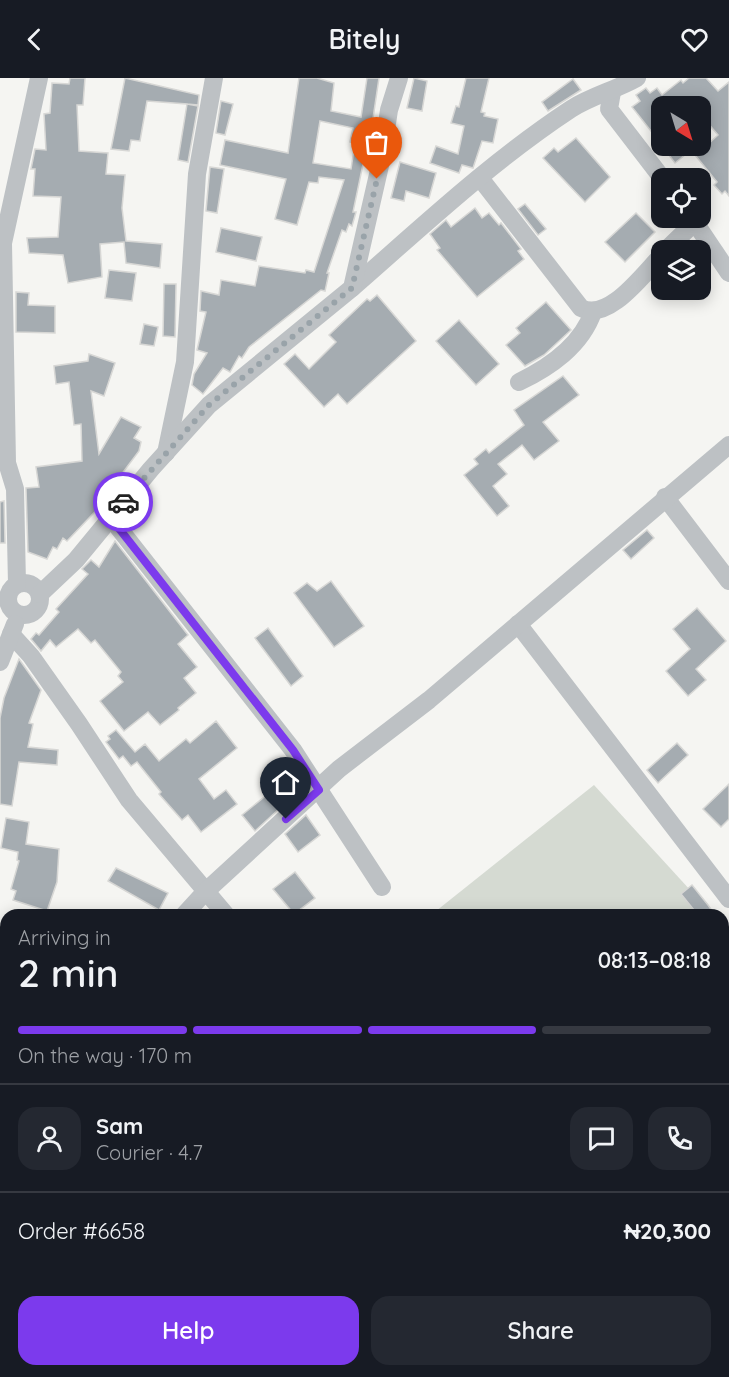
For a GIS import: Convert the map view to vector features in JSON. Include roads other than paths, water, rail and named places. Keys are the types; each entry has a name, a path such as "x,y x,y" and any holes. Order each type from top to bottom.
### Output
{"street":[{"path":"17,584 28,583 39,594 40,600 35,610 19,614 10,608 7,597 17,584 15,489 7,463 2,241 39,78"},
{"path":"166,453 185,363 197,174 214,78"},
{"path":"352,288 382,157 389,110 399,78"},
{"path":"39,594 62,576 110,517 209,405 528,139 574,107 612,92 637,78"},
{"path":"612,92 609,109 654,168"},
{"path":"480,178 581,308 593,312 609,308 651,266"},
{"path":"675,240 687,228"},
{"path":"699,228 729,273"},
{"path":"519,382 549,367 581,336 593,312"},
{"path":"189,909 205,892 319,790 339,769 429,700 665,497 729,445"},
{"path":"665,497 729,581"},
{"path":"110,517 293,750 382,887"},
{"path":"0,662 19,614"},
{"path":"518,624 729,899"},
{"path":"11,634 31,656 129,801 221,909"}]}
